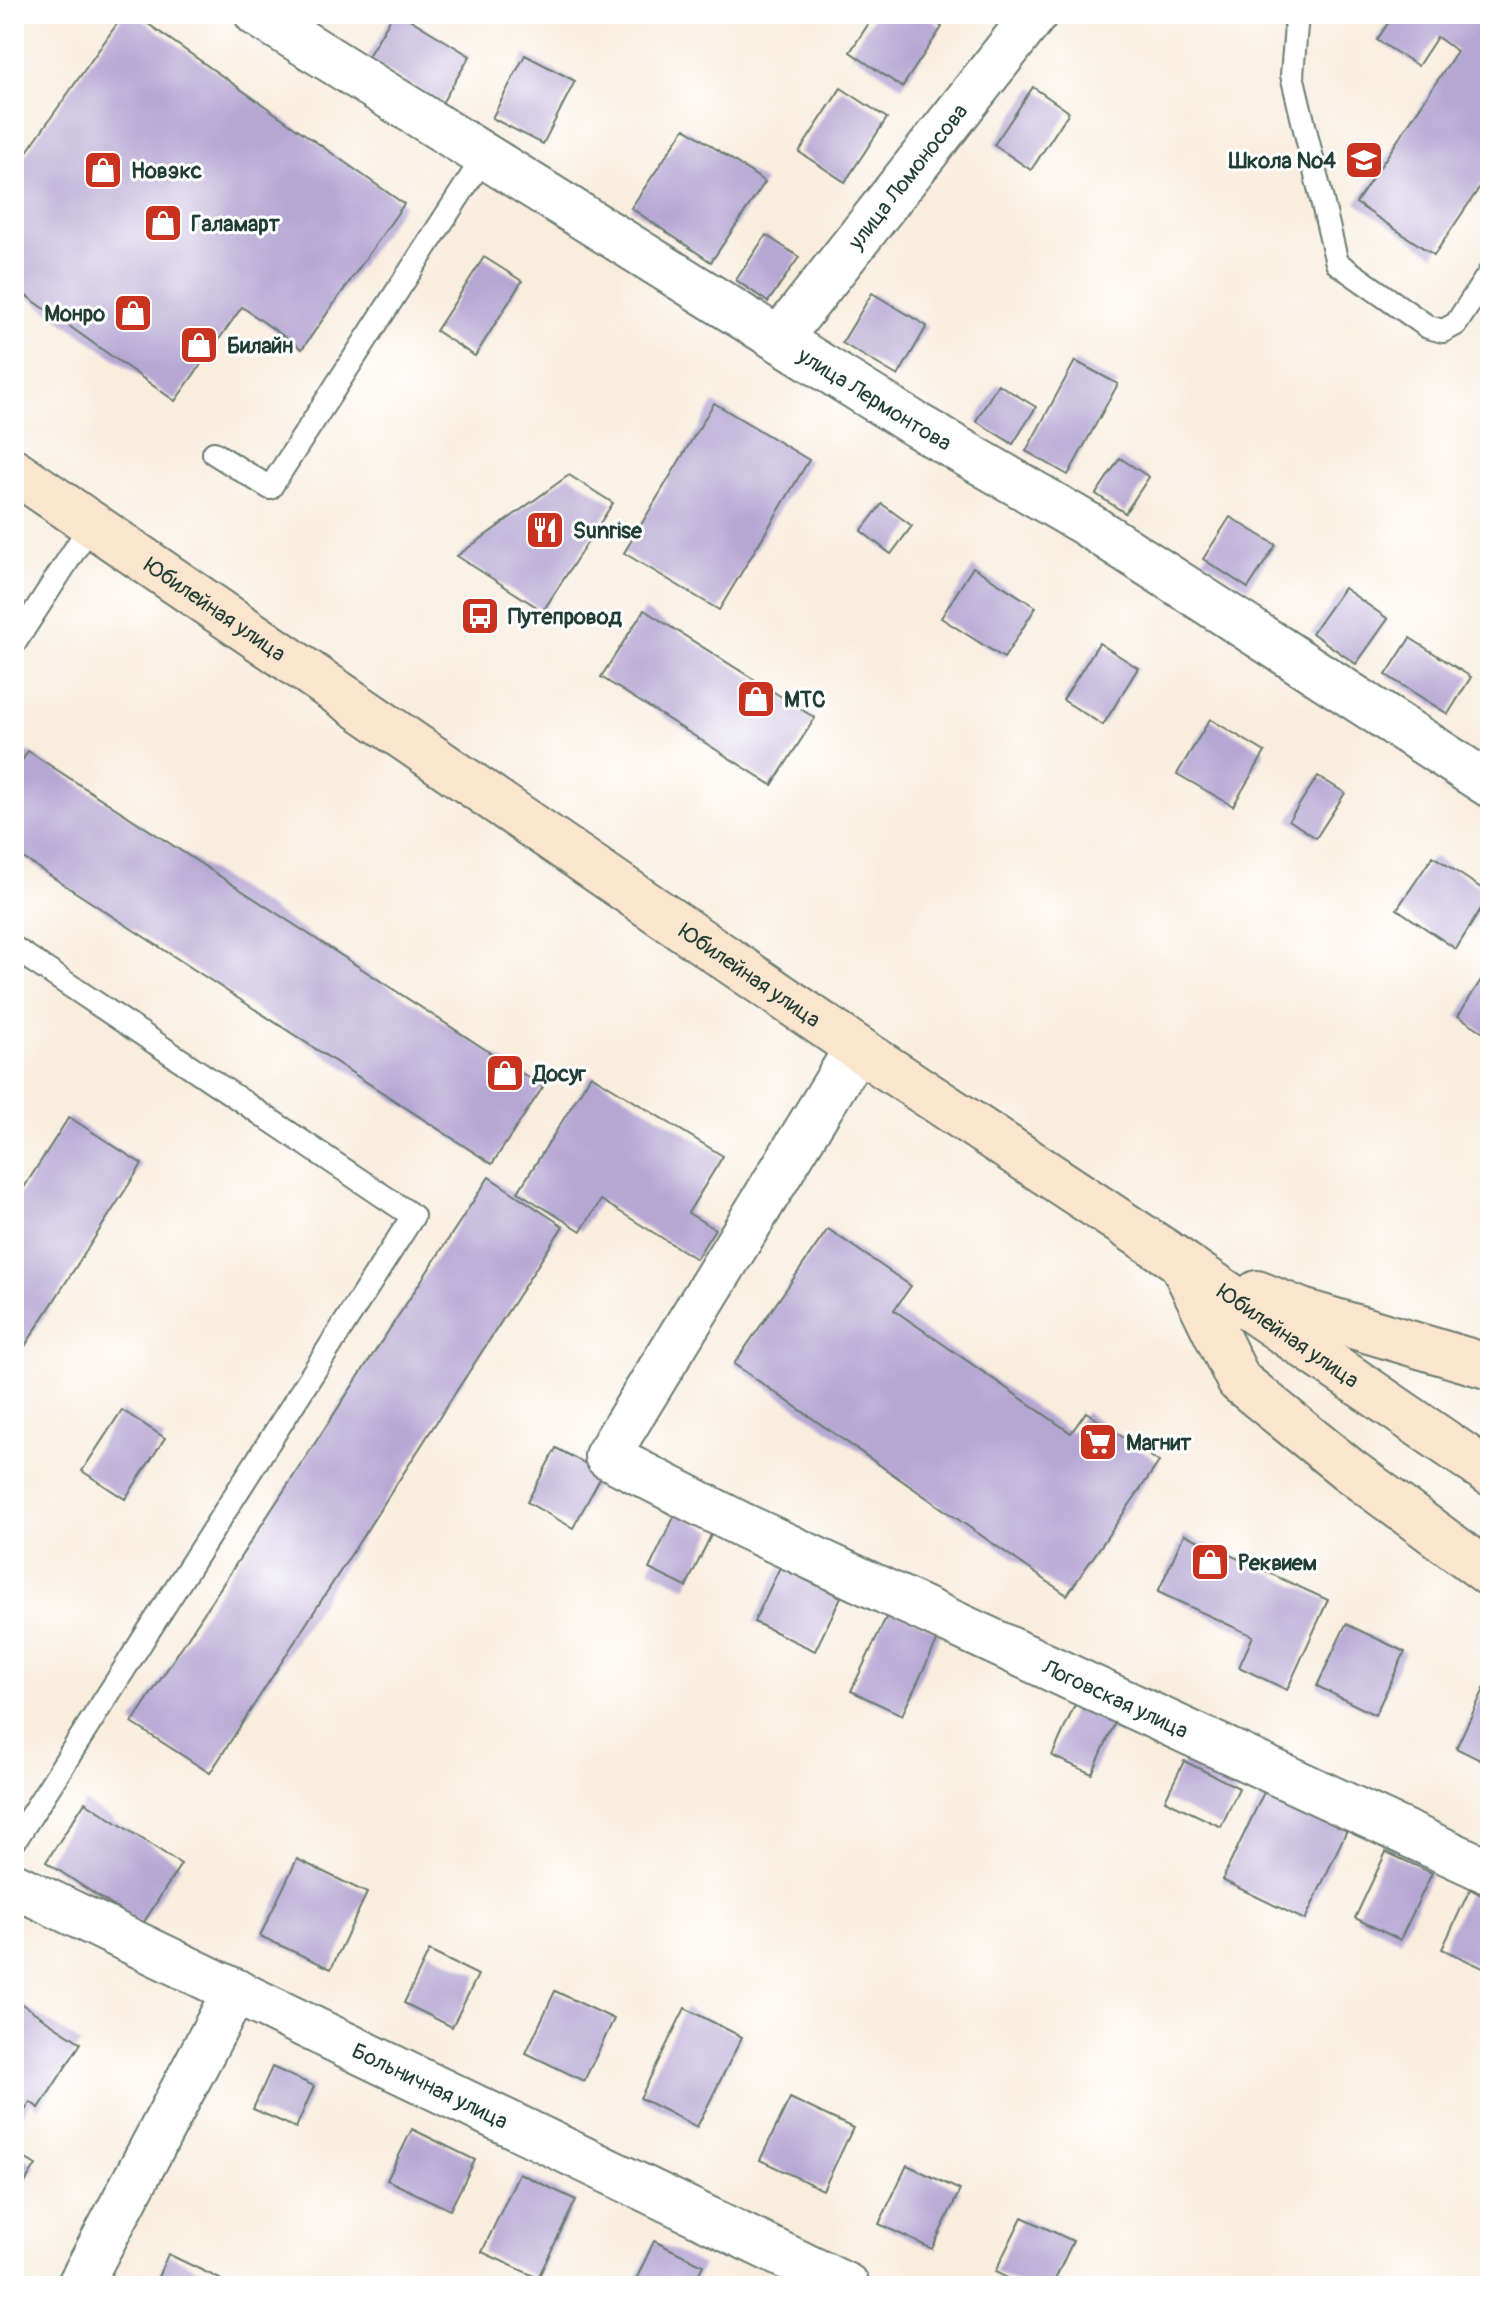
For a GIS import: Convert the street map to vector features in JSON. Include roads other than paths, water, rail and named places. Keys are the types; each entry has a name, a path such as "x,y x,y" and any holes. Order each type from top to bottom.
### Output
{"main road":[{"name":"Юбилейная улица","path":"14,471 857,1048 1181,1262 1490,1473"},
{"path":"1181,1262 1302,1311 1490,1367"},
{"path":"1181,1262 1239,1381 1349,1470 1490,1574"}],"street":[{"name":"улица Лермонтова","path":"257,14 918,426 1085,523 1490,785"},
{"name":"улица Ломоносова","path":"780,338 1035,14"},
{"name":"Логовская улица","path":"857,1048 607,1456 742,1525 1490,1872"},
{"name":"Больничная улица","path":"14,1885 847,2286"},
{"path":"79,2286 235,1991"}],"lane":[{"path":"1297,14 1292,75 1337,263 1428,327 1443,331 1456,324 1490,272"},
{"path":"214,453 270,488 484,157"},
{"path":"14,644 92,523"},
{"path":"14,948 413,1216 14,1842"}],"place":[{"name":"Школа №4","path":"1364,160"},
{"name":"Новэкс","path":"103,170"},
{"name":"Галамарт","path":"163,223"},
{"name":"Монро","path":"133,313"},
{"name":"Билайн","path":"199,345"},
{"name":"Sunrise","path":"545,530"},
{"name":"Путепровод","path":"480,616"},
{"name":"МТС","path":"756,699"},
{"name":"Досуг","path":"505,1073"},
{"name":"Магнит","path":"1098,1442"},
{"name":"Реквием","path":"1210,1562"}]}
